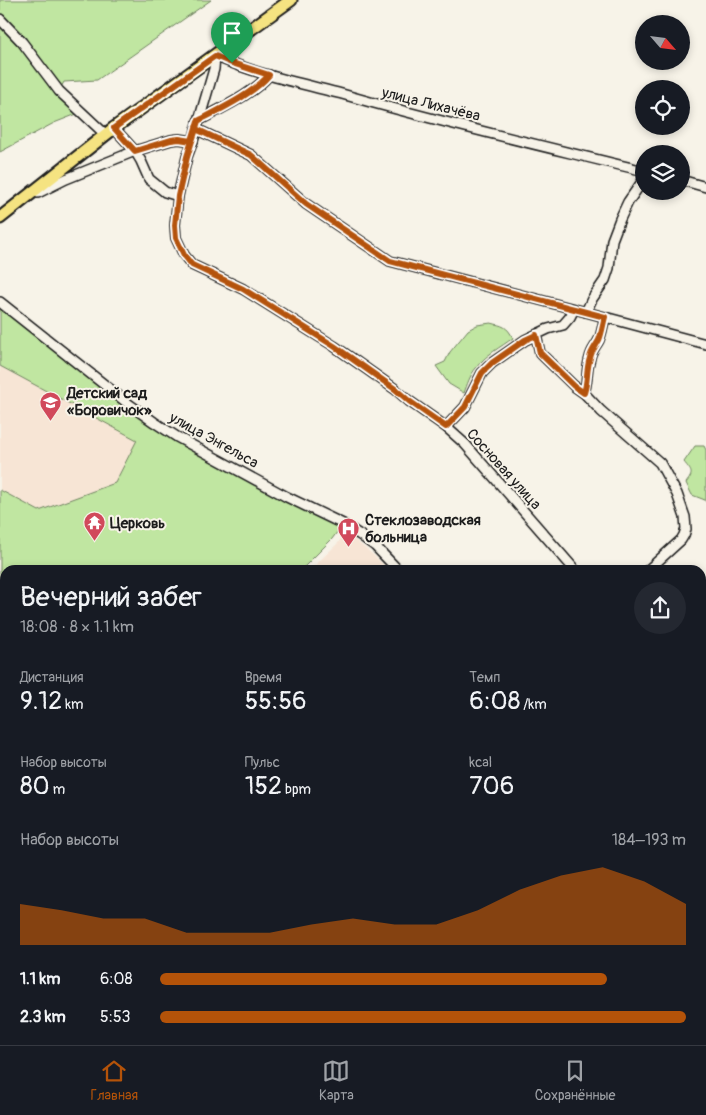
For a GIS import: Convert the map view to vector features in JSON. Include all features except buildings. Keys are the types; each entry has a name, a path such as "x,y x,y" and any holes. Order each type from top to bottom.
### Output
{"main road":[{"path":"0,218 110,131 291,0"}],"street":[{"path":"0,18 22,42 59,91 135,151 149,179 166,192 178,196"},
{"name":"улица Лихачёва","path":"215,56 269,75 382,106 635,169"},
{"name":"Сосновая улица","path":"215,56 214,69 187,157 178,196 175,225 176,238 184,255 192,265 243,289 334,346 446,427 465,444 571,565"},
{"path":"269,75 262,83 197,125 251,155 306,204 390,261 706,344"},
{"path":"24,199 66,179 135,151 171,140 192,141"},
{"path":"690,183 706,187"},
{"path":"586,312 605,280 609,268 612,240 628,202 635,192"},
{"name":"улица Энгельса","path":"0,302 130,405 169,432 360,535 375,546 393,565"},
{"path":"446,427 465,407 482,373 492,363 525,340 563,324 574,309"},
{"path":"584,393 591,352 599,340 605,317"},
{"path":"536,335 540,353 601,411 660,463 677,494 685,517 686,529 681,540 654,565"}],"shaded area":[{"name":"Детский сад «Боровичок»","path":"0,366 138,440 115,483 39,511 0,490"},
{"name":"Стеклозаводская больница","path":"344,534 356,541 384,565 315,565 338,543"}],"green space":[{"path":"0,0 211,0 97,80 64,82 59,91 82,112 54,123 0,152"},
{"path":"0,302 154,422 343,524 332,539 306,565 0,565 0,490 39,511 115,483 137,440 0,366"},
{"path":"491,323 504,327 513,338 488,355 480,363 472,374 464,393 449,384 436,366 445,362 450,352 468,330 477,325"},
{"path":"695,446 704,446 706,450 706,502 692,495 686,483 691,472 684,462"}],"place":[{"name":"Детский сад «Боровичок»","path":"51,421"},
{"name":"Церковь","path":"94,542"},
{"name":"Стеклозаводская больница","path":"349,548"}],"route":[{"path":"232,63 215,56 114,128 135,151 171,140 192,141 196,129 251,155 306,204 390,261 605,317 599,340 591,352 584,393 574,386 540,353 536,335 525,340 492,363 482,373 465,407 446,427 334,346 243,289 192,265 179,247 175,225 178,196 187,157 196,129 198,121 262,83 269,75 232,63"}]}
